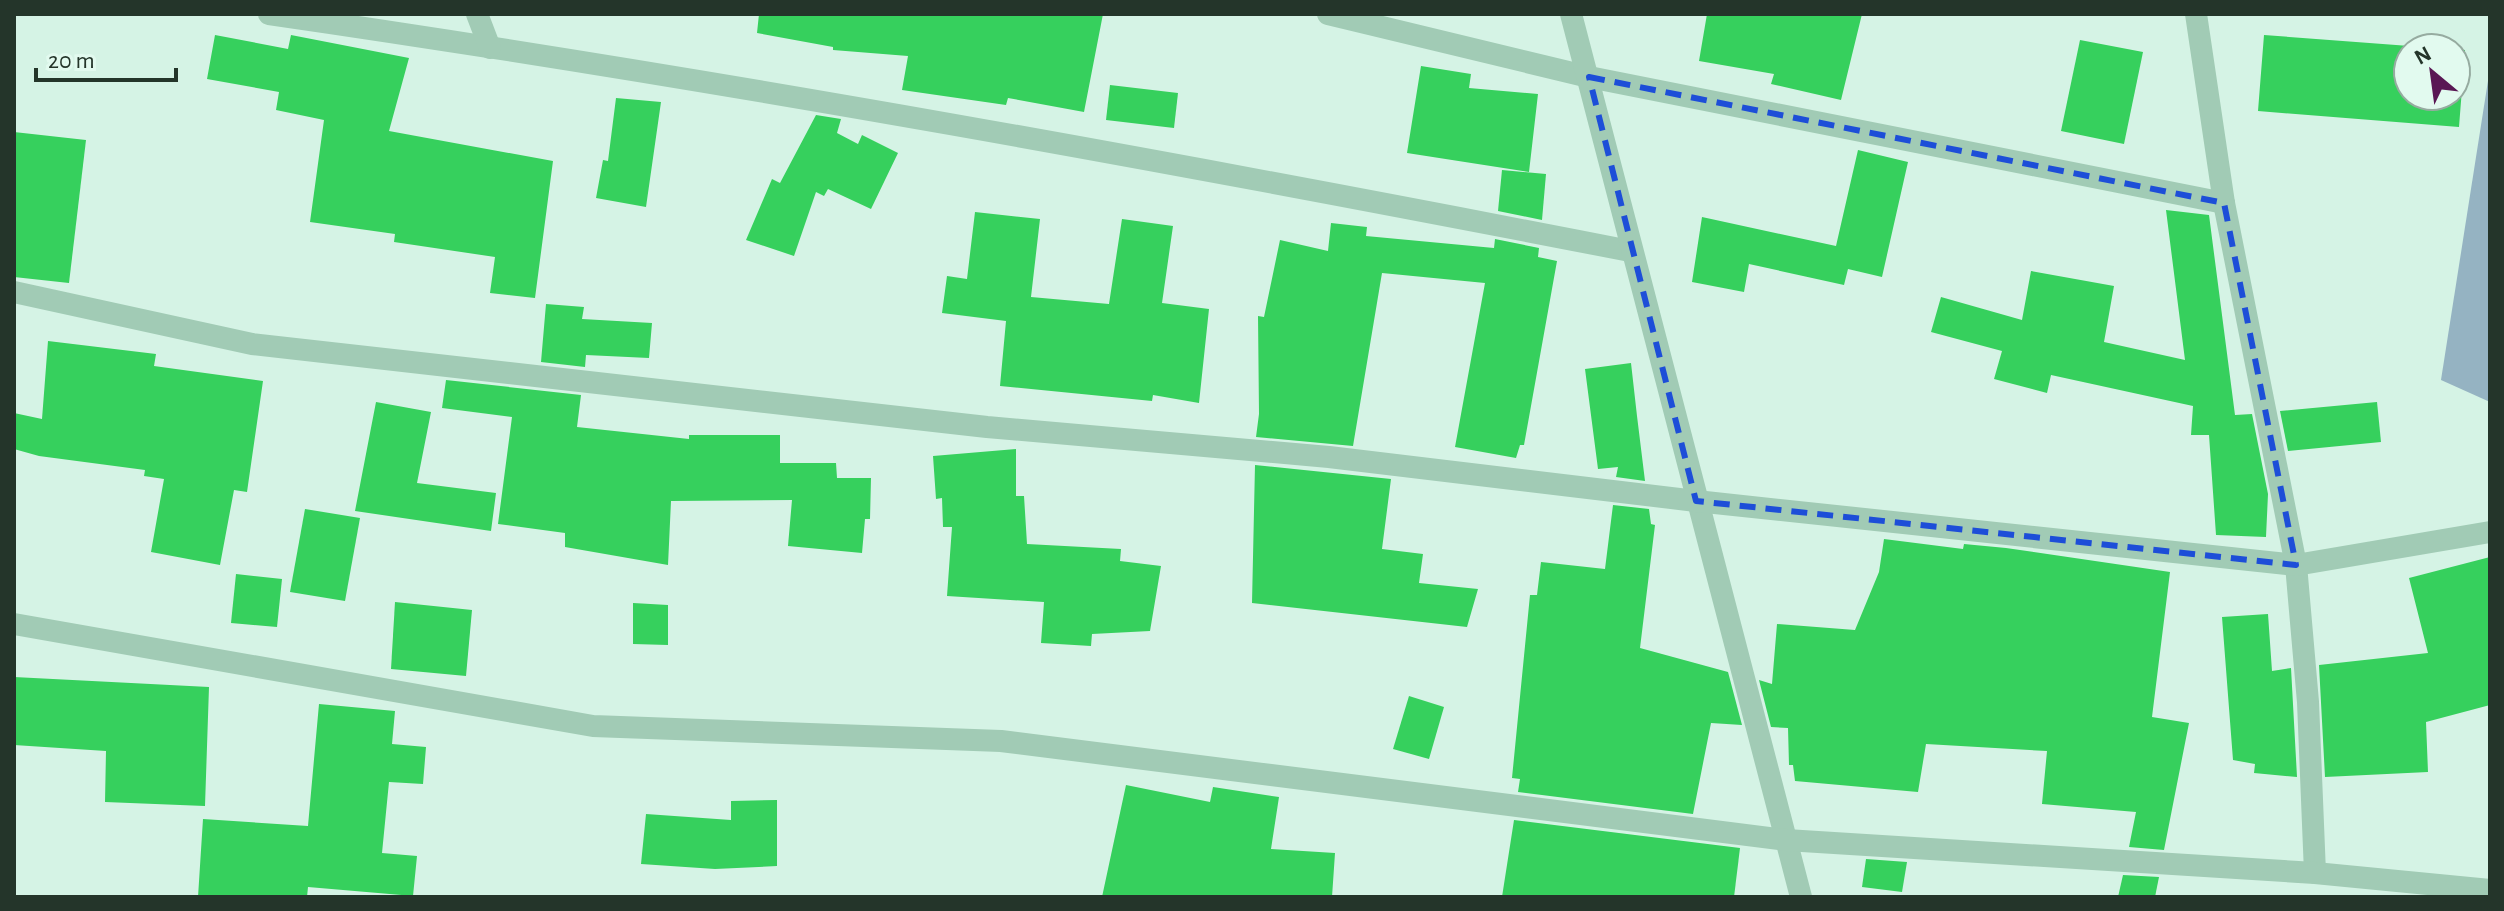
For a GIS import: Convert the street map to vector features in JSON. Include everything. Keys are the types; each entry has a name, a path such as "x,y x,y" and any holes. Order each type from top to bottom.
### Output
{"street":[{"path":"269,14 1135,155 1630,251"},
{"path":"477,14 490,48"},
{"path":"1328,14 1589,77 2224,203"},
{"path":"1571,14 1630,251 1801,897"},
{"path":"2196,14 2224,203 2296,565 2308,702 2315,873"},
{"path":"14,292 252,344 987,427 1329,457 1696,501 2296,565 2490,532"},
{"path":"14,624 593,726 1001,741 1786,840 2315,873 2356,888 2490,890"}],"highlighted area":[{"path":"1589,77 2224,203 2296,565 1696,501"}],"shaded area":[{"path":"2490,68 2490,402 2441,380"}],"building":[{"path":"759,14 1103,14 1084,112 1008,98 1006,105 902,90 908,56 833,50 833,47 757,33"},
{"path":"1707,14 1862,14 1841,100 1771,84 1774,74 1699,61"},
{"path":"215,35 288,49 291,35 409,58 389,131 553,161 535,298 490,293 495,257 394,242 395,234 310,222 324,120 276,110 279,92 207,79"},
{"path":"2264,35 2392,45 2392,112 2460,112 2459,127 2258,111"},
{"path":"2080,40 2143,52 2124,144 2061,131"},
{"path":"1421,66 1471,74 1469,88 1538,94 1529,172 1407,153"},
{"path":"1110,85 1178,93 1174,128 1106,120"},
{"path":"616,98 661,102 646,207 596,198 603,160 608,161"},
{"path":"816,115 841,119 837,133 858,144 862,135 898,153 871,209 828,189 824,196 816,192 794,256 746,240 772,179 780,183"},
{"path":"14,132 86,140 69,283 14,277"},
{"path":"1858,150 1908,162 1882,277 1848,269 1844,285 1749,264 1744,292 1692,282 1702,217 1836,246"},
{"path":"1502,170 1546,174 1542,220 1498,211"},
{"path":"2166,210 2209,215 2235,415 2252,414 2268,494 2266,537 2216,535 2209,435 2191,435 2193,406 2051,375 2047,393 1994,379 2002,351 1931,332 1941,297 2022,320 2031,271 2114,286 2104,342 2185,360"},
{"path":"975,212 1040,219 1031,297 1109,304 1122,219 1173,226 1162,303 1209,309 1199,403 1153,395 1152,401 1000,386 1006,321 942,313 947,276 967,279"},
{"path":"1331,223 1367,227 1366,236 1494,248 1495,239 1539,248 1538,257 1557,261 1524,445 1520,445 1516,458 1455,447 1485,283 1382,273 1353,446 1256,437 1259,414 1258,316 1264,317 1280,240 1328,251"},
{"path":"546,304 584,307 582,319 652,323 649,358 586,355 585,367 541,362"},
{"path":"48,341 156,354 154,366 263,381 247,492 234,490 220,565 151,552 164,479 144,476 145,470 39,456 14,449 14,413 42,419"},
{"path":"1631,363 1645,481 1616,477 1618,467 1598,469 1585,369"},
{"path":"446,380 581,395 577,427 689,439 689,435 780,435 780,463 836,463 837,478 871,478 870,519 865,519 862,553 788,546 792,500 671,501 668,565 565,547 565,533 498,524 512,417 442,408"},
{"path":"376,402 431,412 417,483 496,493 491,531 355,511"},
{"path":"2377,402 2381,442 2288,451 2280,411"},
{"path":"1016,449 1016,496 1024,496 1027,544 1121,549 1120,561 1161,566 1150,631 1092,634 1091,646 1041,643 1044,602 947,596 952,527 943,527 942,498 936,499 933,456"},
{"path":"1255,465 1391,479 1382,549 1423,554 1419,583 1478,589 1467,627 1252,603"},
{"path":"1613,505 1649,509 1651,524 1655,525 1640,648 1728,672 1742,725 1711,723 1693,814 1518,792 1520,779 1512,778 1530,595 1537,595 1541,562 1605,569"},
{"path":"305,509 360,518 345,601 290,592"},
{"path":"1884,539 1963,549 1964,544 2006,548 2170,572 2152,717 2189,723 2164,850 2129,847 2136,812 2042,804 2047,751 1926,744 1918,792 1795,781 1793,765 1789,765 1788,728 1771,727 1759,680 1772,684 1777,624 1855,630 1879,572"},
{"path":"2490,557 2490,705 2426,722 2428,772 2325,777 2319,665 2428,653 2409,578"},
{"path":"236,574 282,579 277,627 231,623"},
{"path":"395,602 472,610 466,676 391,669"},
{"path":"633,603 668,605 668,645 633,644"},
{"path":"2268,614 2272,671 2291,668 2297,777 2254,773 2255,764 2233,760 2222,617"},
{"path":"14,677 209,687 205,806 105,802 106,751 14,745"},
{"path":"1409,696 1444,707 1429,759 1393,749"},
{"path":"319,704 395,711 392,744 426,747 423,784 389,782 382,853 417,856 413,896 308,887 307,897 198,897 203,819 308,826"},
{"path":"1126,785 1210,802 1213,787 1279,797 1271,849 1335,853 1332,897 1102,897"},
{"path":"777,800 777,866 715,869 641,864 646,814 731,820 731,801"},
{"path":"1514,820 1740,848 1734,897 1502,897"},
{"path":"1866,859 1907,862 1902,892 1862,887"},
{"path":"2123,875 2159,877 2155,897 2118,897"}]}
